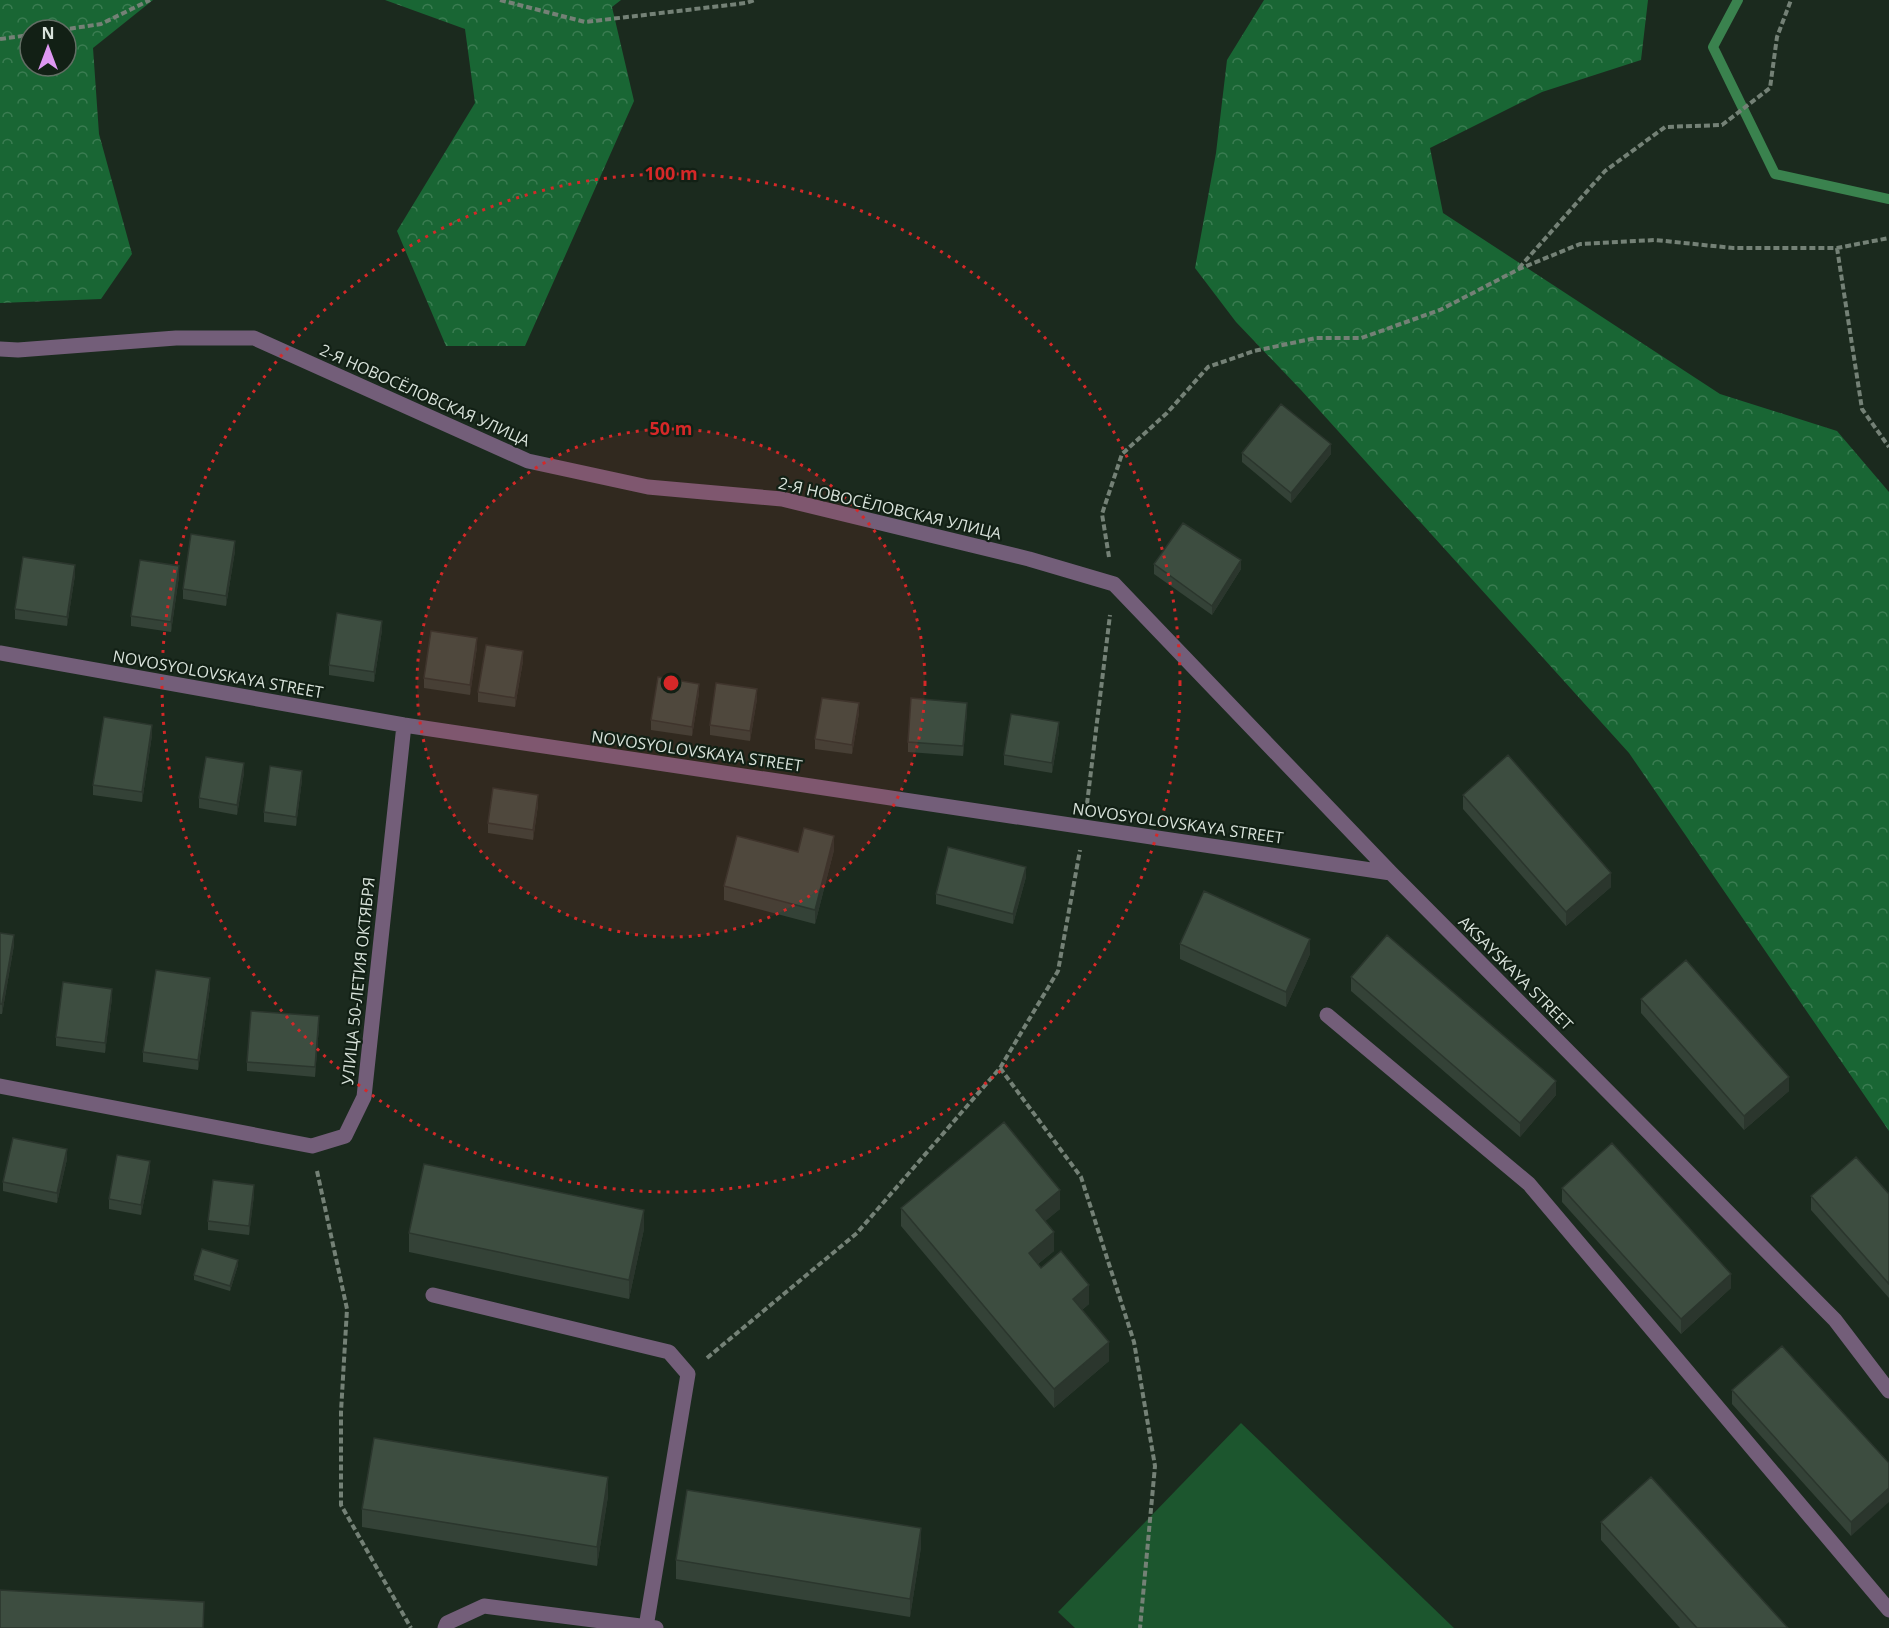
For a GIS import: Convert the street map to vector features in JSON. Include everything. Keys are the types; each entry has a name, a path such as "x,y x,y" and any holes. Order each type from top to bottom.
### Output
{"street":[{"name":"2-Я НОВОСЁЛОВСКАЯ УЛИЦА","path":"0,349 18,350 176,339 254,339 528,461 648,487 782,499 1029,559 1114,584"},
{"name":"AKSAYSKAYA STREET","path":"1114,584 1391,873 1835,1320 1889,1391"},
{"name":"NOVOSYOLOVSKAYA STREET","path":"0,653 404,726 1391,873"},
{"name":"УЛИЦА 50-ЛЕТИЯ ОКТЯБРЯ","path":"0,1086 312,1146 345,1136 364,1097 404,726"},
{"path":"1327,1015 1529,1184 1889,1610"},
{"path":"433,1295 669,1352 688,1374 651,1627 484,1606 447,1623 445,1628"}],"path":[{"path":"78,27 101,24 150,0"},
{"path":"500,0 585,22 746,3 755,0"},
{"path":"1518,269 1605,171 1656,134 1665,128 1722,125 1770,88 1777,38 1791,0"},
{"path":"0,39 18,37"},
{"path":"688,1374 857,1233 1000,1068 1058,971 1084,827 1114,584 1102,514 1122,454 1167,413 1208,367 1254,351 1316,339 1361,339 1440,310 1518,269 1580,244 1655,240 1733,248 1837,248 1889,238"},
{"path":"1837,248 1862,409 1889,447"},
{"path":"1000,1068 1080,1177 1134,1342 1155,1466 1140,1628"},
{"path":"312,1146 347,1309 341,1412 341,1505 411,1628"}],"green space":[{"path":"0,0 153,0 93,48 99,134 132,254 101,299 0,303"},
{"path":"385,0 621,0 612,7 634,101 525,346 446,346 397,231 475,103 465,29"},
{"path":"1264,0 1648,0 1641,60 1542,92 1430,148 1443,213 1720,394 1837,431 1889,492 1889,1131 1629,753 1301,390 1236,322 1195,268 1216,153 1227,60"},
{"path":"1241,1423 1454,1628 1075,1628 1058,1612"}],"building":[{"path":"1281,404 1331,444 1291,493 1242,453"},
{"path":"1183,523 1241,560 1212,606 1154,564"},
{"path":"191,534 235,541 226,596 183,589"},
{"path":"23,557 75,565 67,617 15,609"},
{"path":"140,560 179,566 171,622 131,616"},
{"path":"337,613 382,621 374,672 329,665"},
{"path":"431,631 477,638 470,685 424,678"},
{"path":"486,645 523,651 515,698 478,692"},
{"path":"658,677 699,684 692,727 651,720"},
{"path":"716,683 757,689 750,731 710,725"},
{"path":"822,698 859,703 852,745 815,739"},
{"path":"911,698 967,703 963,746 908,742"},
{"path":"1011,714 1059,722 1052,763 1004,755"},
{"path":"104,717 152,725 142,792 93,785"},
{"path":"1508,755 1611,873 1566,912 1463,795"},
{"path":"206,757 244,763 237,805 199,798"},
{"path":"270,766 302,771 296,817 264,812"},
{"path":"493,788 538,795 533,830 488,823"},
{"path":"804,828 834,836 815,910 724,886 737,836 798,852"},
{"path":"948,847 1026,867 1013,914 936,894"},
{"path":"1204,891 1310,939 1286,992 1180,944"},
{"path":"0,933 14,935 2,1004 0,1004"},
{"path":"1387,935 1556,1081 1520,1123 1351,977"},
{"path":"1686,960 1789,1077 1744,1116 1641,999"},
{"path":"156,970 210,978 198,1060 143,1052"},
{"path":"63,982 112,989 105,1043 56,1037"},
{"path":"251,1011 319,1016 315,1067 247,1062"},
{"path":"1004,1122 1060,1190 1036,1210 1054,1232 1029,1253 1041,1268 1061,1251 1089,1285 1073,1299 1109,1342 1054,1389 901,1208"},
{"path":"13,1138 67,1149 57,1193 3,1182"},
{"path":"1612,1143 1731,1274 1681,1319 1562,1188"},
{"path":"117,1155 150,1161 141,1205 109,1199"},
{"path":"1856,1157 1889,1194 1889,1284 1811,1196"},
{"path":"424,1164 644,1210 629,1280 409,1233"},
{"path":"213,1180 254,1185 249,1226 208,1221"},
{"path":"202,1249 238,1260 230,1286 194,1275"},
{"path":"1782,1346 1889,1463 1889,1488 1851,1522 1732,1390"},
{"path":"374,1438 608,1477 597,1547 362,1509"},
{"path":"1651,1477 1788,1628 1697,1628 1601,1522"},
{"path":"687,1490 921,1528 910,1599 676,1560"},
{"path":"0,1590 204,1602 203,1628 0,1628"}],"waterway":[{"path":"1738,0 1713,47 1775,174 1889,199"}]}
